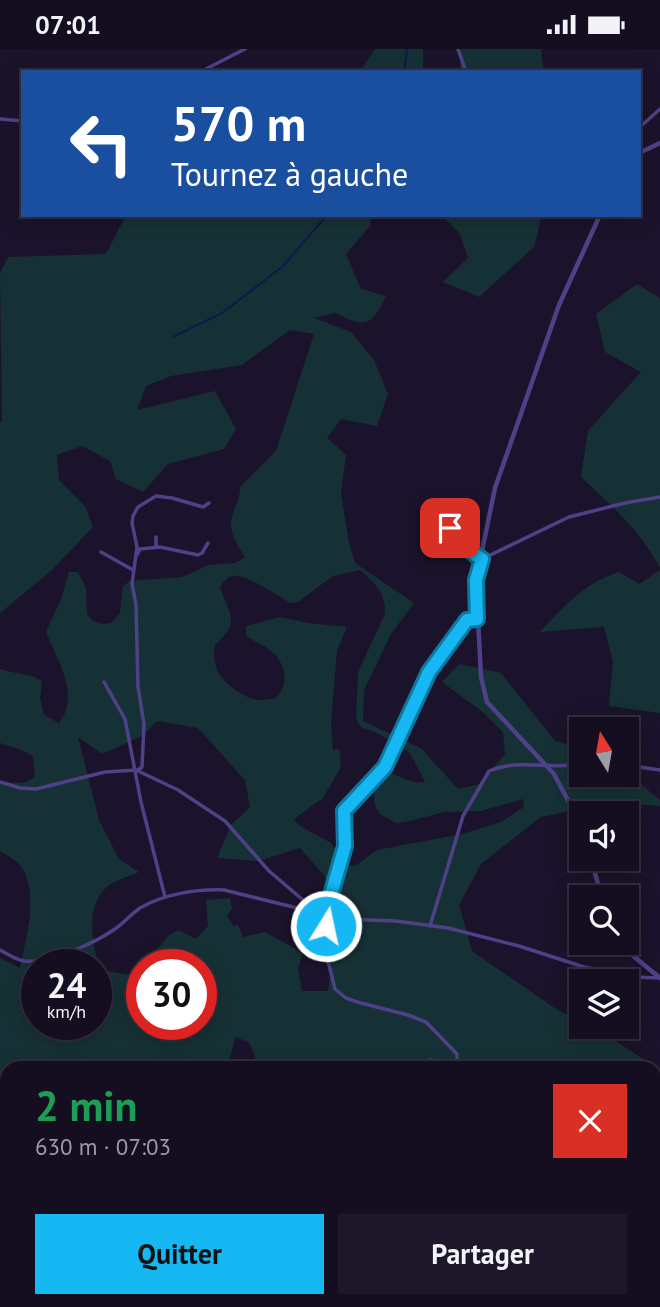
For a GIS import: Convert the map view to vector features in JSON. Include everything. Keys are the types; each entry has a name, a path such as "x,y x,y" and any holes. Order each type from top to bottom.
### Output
{"street":[{"path":"204,70 245,49"},
{"path":"458,49 465,70"},
{"path":"641,126 660,109"},
{"path":"0,119 21,121"},
{"path":"641,152 660,143"},
{"path":"570,801 547,766 487,702 481,677 476,580 495,488 559,305 599,217"},
{"path":"136,557 132,523 135,512 144,502 156,496 164,496 203,507 209,503"},
{"path":"482,559 569,517 660,497"},
{"path":"425,507 450,528 465,544 468,552 482,559"},
{"path":"156,537 156,547"},
{"path":"0,782 36,789 105,772 142,767 145,733 137,676 136,605 133,592 136,557 140,549 156,547 198,555 208,543"},
{"path":"101,552 133,570"},
{"path":"458,1061 457,1054 426,1023 408,1015 356,1002 335,989 327,957 327,916 345,846 344,811 385,767 429,672 444,650 467,620 477,619"},
{"path":"104,682 125,719 165,898"},
{"path":"430,926 463,816 489,771 514,764 569,765"},
{"path":"639,767 660,770"},
{"path":"135,770 178,790 225,821 269,871 321,915"},
{"path":"0,950 20,961 58,955 105,935 142,907 165,898 198,891 224,890 321,915 430,926 519,946 595,969 632,977 660,978"},
{"path":"632,955 660,978"}],"green space":[{"path":"375,49 423,49 423,70 361,70"},
{"path":"461,49 541,49 544,70 460,70"},
{"path":"125,217 372,217 370,226 346,254 361,289 386,296 381,306 367,322 361,323 335,313 314,318 351,332 374,360 388,394 377,426 341,419 327,438 346,455 341,493 355,563 414,603 391,634 364,690 363,721 422,749 458,789 480,784 505,754 503,732 483,712 442,682 459,664 501,673 555,741 569,745 569,787 639,787 639,783 660,800 660,806 639,804 639,801 569,801 569,811 541,817 481,864 459,905 472,951 569,1015 569,1039 612,1039 646,1061 257,1061 249,1042 235,1037 229,1061 0,1061 0,958 20,968 21,963 21,1040 112,1040 112,972 126,974 126,1040 217,1040 217,949 158,949 168,936 178,930 196,939 208,926 206,900 230,898 232,909 227,915 233,926 238,925 243,937 265,932 303,953 298,968 302,991 328,991 334,944 342,926 324,875 300,848 258,861 217,858 231,825 250,807 245,780 198,728 157,721 142,736 102,754 78,737 99,820 119,859 139,872 108,886 100,894 93,915 94,949 24,949 30,896 23,869 0,851 0,782 23,783 35,777 33,756 0,743 0,669 42,681 40,699 44,715 59,723 68,701 67,689 61,666 46,632 61,599 69,572 78,572 86,588 87,614 93,621 102,624 111,623 120,613 123,586 130,581 182,577 209,565 235,563 245,557 234,538 231,526 240,487 276,451 314,334 290,330 242,365 171,376 146,386 137,410 215,391 236,429 224,449 168,464 143,492 116,479 110,461 82,446 57,455 59,480 85,506 93,527 52,570 0,613 0,273 8,257 106,254","holes":["360,570 379,589 384,600 385,614 358,672 356,719 361,727 377,733 410,753 425,782 413,782 382,772 375,778 373,788 375,806 380,814 396,823 444,812 481,811 523,799 524,807 501,822 462,834 377,850 355,866 345,864 331,843 300,826 294,819 323,798 341,767 339,748 333,751 331,725 337,650 347,627 280,617 246,626 246,636 272,652 283,668 284,684 276,698 254,699 231,686 218,672 214,651 215,645 231,624 230,612 220,587 225,580 233,576 262,586 290,603 298,602 333,576"]},
{"path":"443,217 542,217 534,247 479,297 443,282 468,258 460,234"},
{"path":"637,284 660,298 660,568 635,530 581,477 588,431 641,372 605,352 596,314"},
{"path":"660,570 660,713 609,706 613,661 604,627 540,632 566,605 607,576 619,572 639,584"}],"waterway":[{"path":"404,70 407,49"},
{"path":"173,337 222,313 282,267 325,217"}],"route":[{"path":"326,926 328,905 346,841 344,811 385,767 429,672 444,650 467,620 477,619 476,580 482,559 468,552 465,544 450,528"}]}
